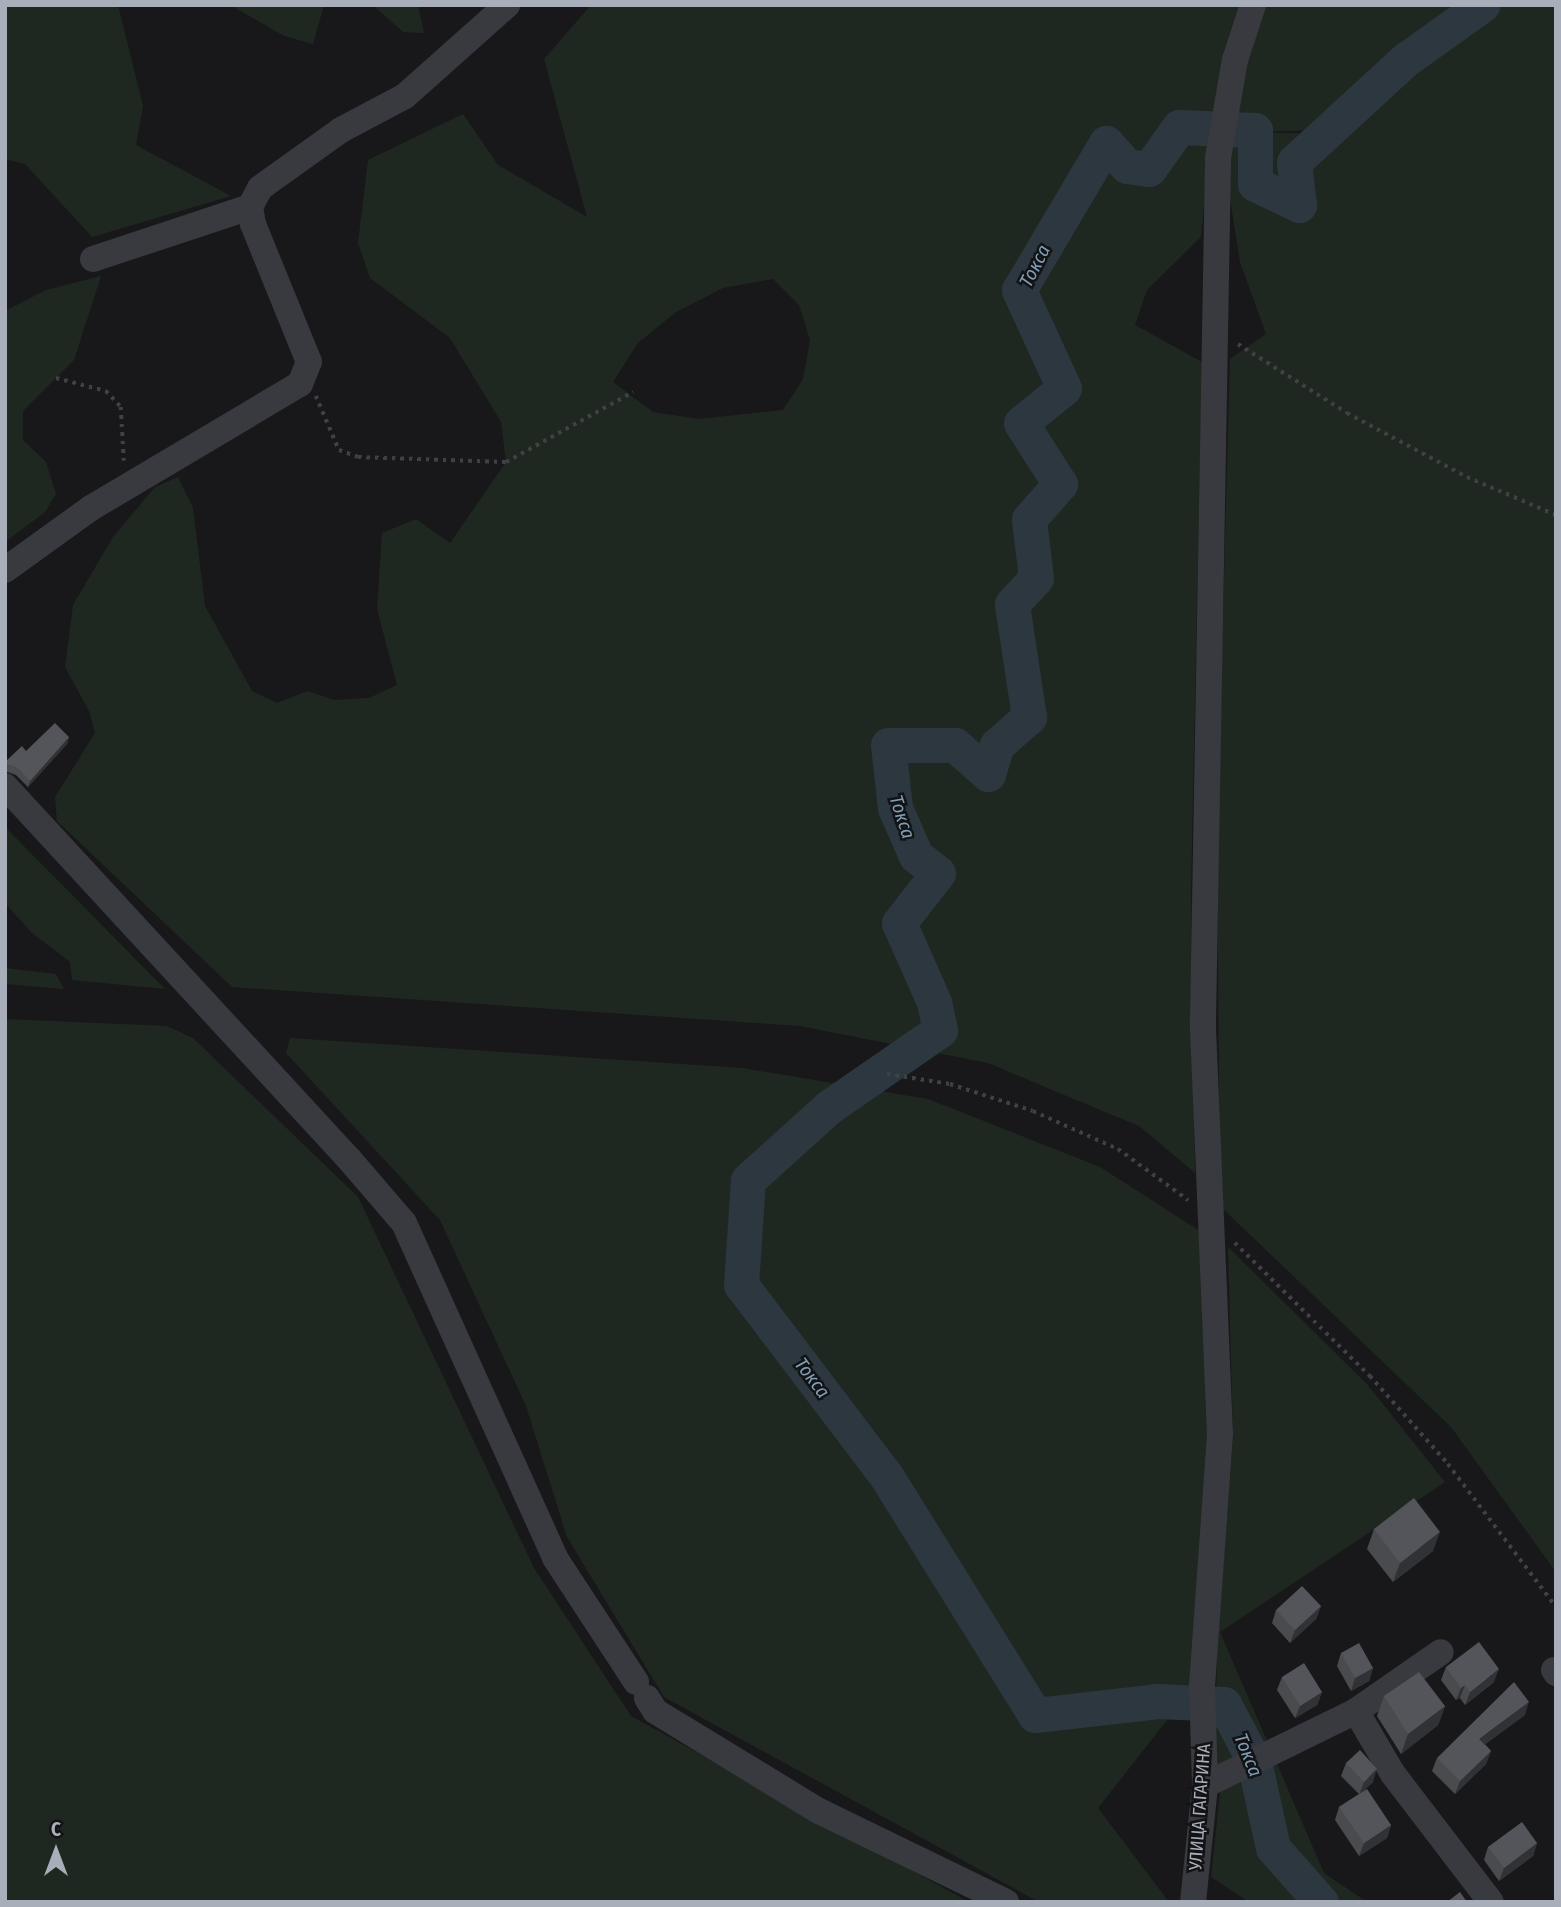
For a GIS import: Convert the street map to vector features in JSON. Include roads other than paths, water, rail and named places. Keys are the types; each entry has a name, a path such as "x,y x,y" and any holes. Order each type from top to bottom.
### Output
{"street":[{"path":"93,259 250,207 260,188 290,163 405,96 507,5"},
{"name":"УЛИЦА ГАГАРИНА","path":"1193,1902 1205,1785 1203,1699 1220,1434 1203,1021 1203,844 1220,137 1235,60 1253,5"},
{"path":"5,570 122,488 300,384 307,374 304,345 261,244 250,207"},
{"path":"5,786 349,1159 404,1223 555,1558 655,1711 819,1811 1006,1902"},
{"path":"1205,1785 1356,1711 1441,1652"},
{"path":"1356,1711 1393,1774 1492,1902"}],"waterway":[{"name":"Токса","path":"1321,1902 1273,1848 1254,1761 1224,1704 1158,1701 1035,1715 887,1477 741,1285 748,1180 829,1107 940,1030 934,1002 899,923 938,873 916,856 895,808 888,745 955,745 988,774 997,745 1029,717 1012,604 1036,578 1029,519 1060,484 1021,423 1064,388 1019,290 1106,143 1127,166 1149,169 1179,127 1255,130 1255,184 1299,205 1294,162 1405,60 1482,5"}]}
